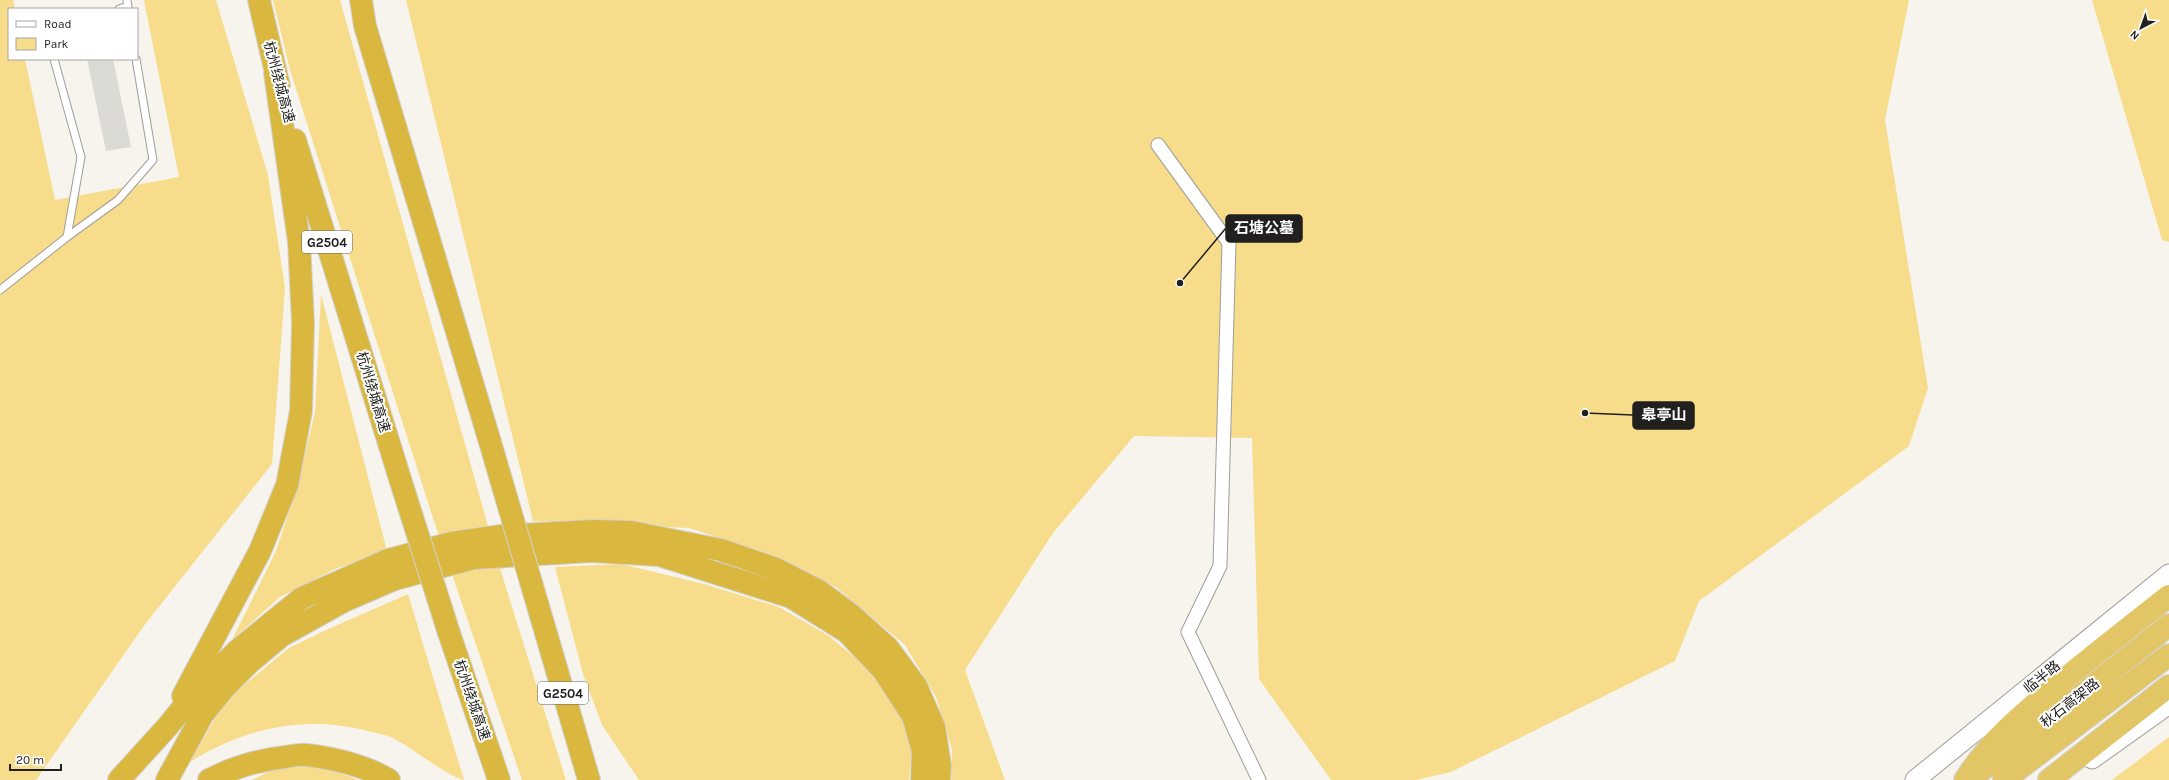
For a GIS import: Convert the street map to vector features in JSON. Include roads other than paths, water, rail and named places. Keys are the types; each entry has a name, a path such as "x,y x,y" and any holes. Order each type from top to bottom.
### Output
{"highway":[{"name":"杭州绕城高速","path":"259,0 275,73 401,482 449,633 499,780"},
{"name":"G2504","path":"361,0 368,33 589,780"},
{"path":"168,726 205,652 229,612 260,551 287,484 301,412 303,322 299,242 275,73"},
{"path":"119,780 168,726 199,688 238,650 302,598 381,562 452,543 486,538 593,531 631,532 721,550 776,569 819,591 850,614 888,648 916,686 934,727 940,765 939,780"},
{"path":"167,780 203,714 225,687 250,662 281,636 344,601 395,579 474,558 592,551 659,555 710,571 791,597 847,632 883,670 913,716 922,751 922,780"},
{"path":"1965,780 1975,764 1999,736 2031,707 2169,596"},
{"name":"秋石高架路","path":"1968,780 2082,694 2169,624"},
{"name":"秋石高架路","path":"2004,780 2169,655"},
{"path":"2049,780 2169,686"},
{"path":"568,710 601,780"},
{"path":"209,780 230,769 265,760 306,755 343,762 379,774 389,780"}],"main road":[{"name":"临半路","path":"1915,780 2169,574"},
{"path":"2063,780 2169,704"}],"street":[{"path":"1158,145 1229,243 1220,566 1188,632 1259,780"}],"lane":[{"path":"54,60 81,157 67,237"},
{"path":"0,290 67,237 118,200 153,160 136,60"}],"place":[{"name":"石塘公墓","path":"1180,283"},
{"name":"皋亭山","path":"1585,413"}]}
